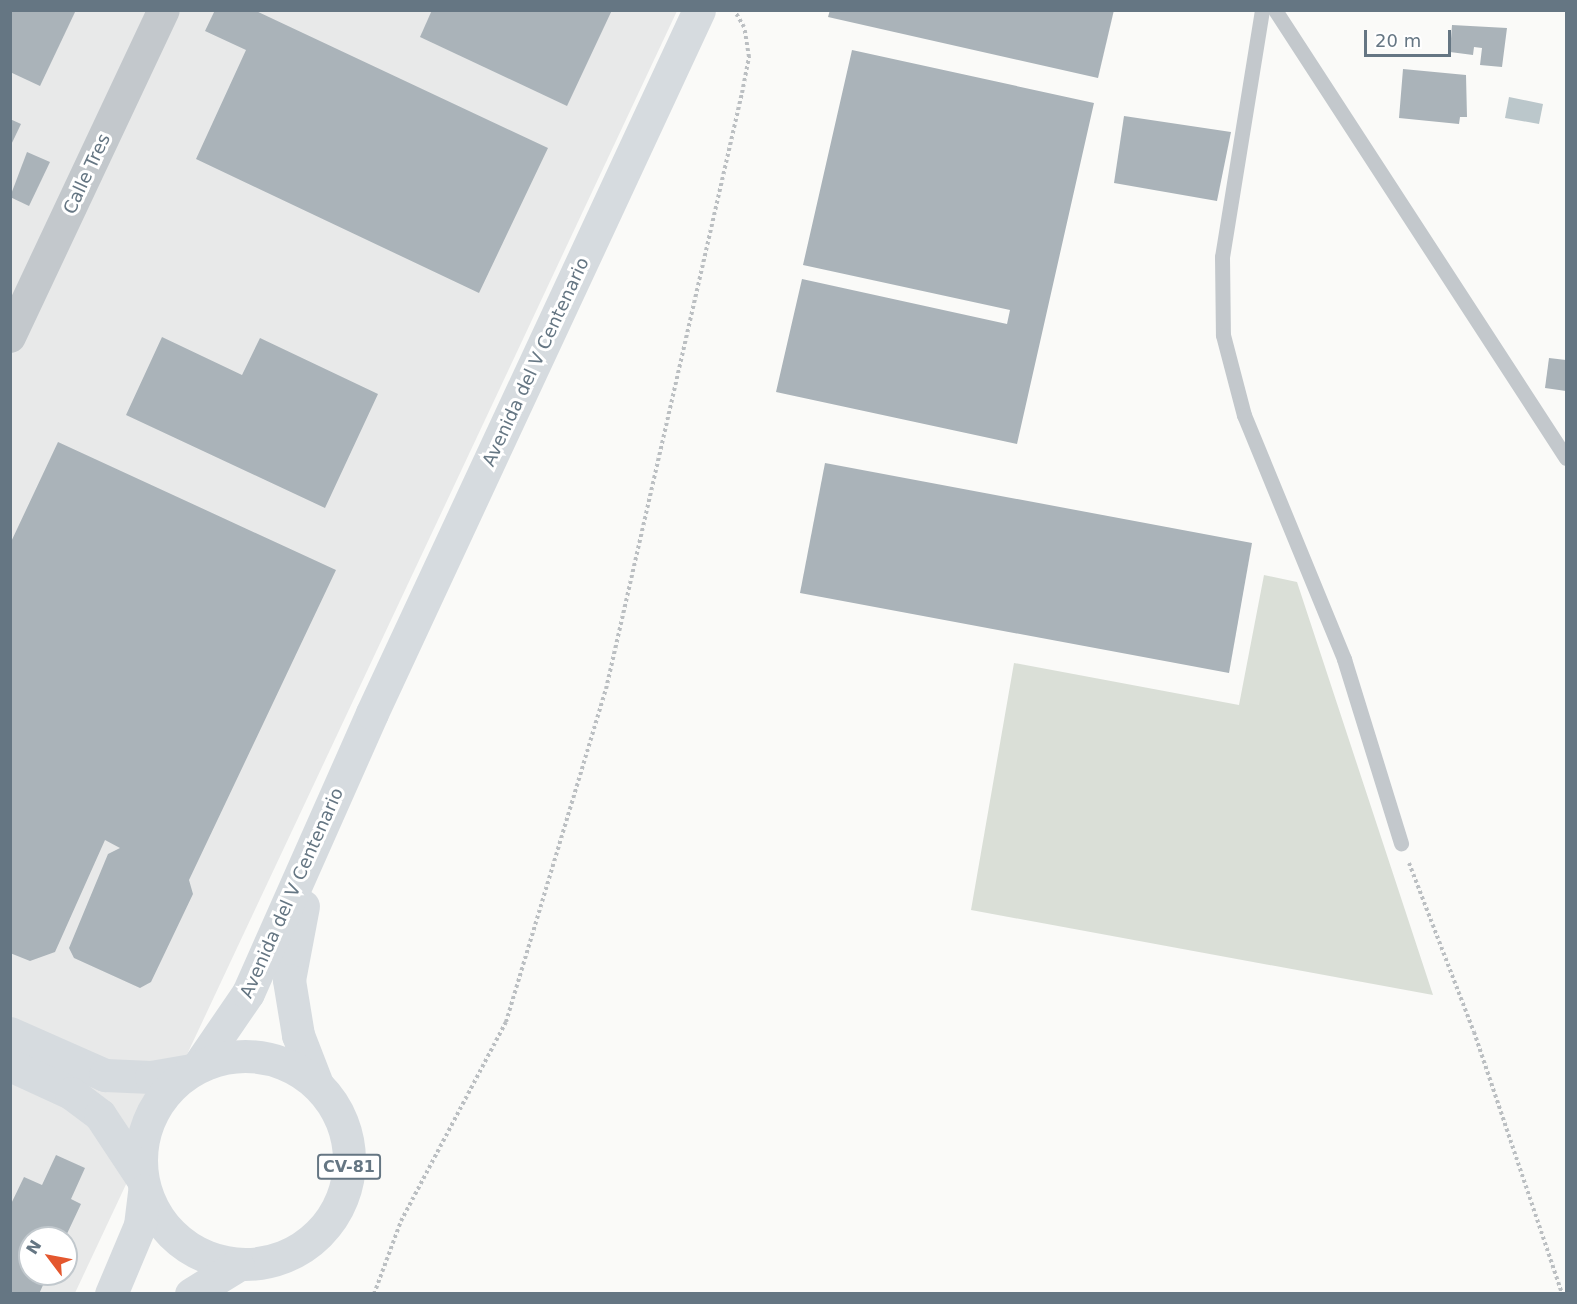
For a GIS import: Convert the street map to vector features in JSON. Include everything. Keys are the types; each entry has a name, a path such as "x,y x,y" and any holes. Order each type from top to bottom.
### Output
{"main road":[{"name":"Avenida del V Centenario","path":"195,1068 248,993 372,713 699,10"},
{"name":"Avenida del V Centenario","path":"317,1084 298,1035 291,955 297,923 372,713"},
{"name":"CV-81","path":"10,1033 105,1075 151,1077 243,1055 270,1058 317,1084 336,1109 348,1139 349,1171 341,1202 323,1229 299,1249 270,1262 238,1265 207,1258 180,1242 158,1219 143,1184 100,1115 71,1093 10,1065"},
{"name":"CV-81","path":"111,1293 140,1225 145,1128 171,1085 195,1068"},
{"name":"CV-81","path":"191,1293 238,1265"}],"street":[{"name":"Calle Tres","path":"10,338 164,10"}],"lane":[{"path":"1262,10 1222,257 1223,334 1244,415 1344,659 1401,843"},
{"path":"1275,10 1566,458"}],"path":[{"path":"374,1293 401,1221 506,1022 606,689 749,57 744,27 734,10"},
{"path":"1401,843 1474,1032 1562,1293"}],"shaded area":[{"path":"10,11 677,11 75,1293 11,1293"},
{"path":"1509,97 1543,104 1539,124 1505,118"},
{"path":"1264,575 1297,582 1433,995 971,910 1014,663 1239,705"}],"building":[{"path":"10,10 76,10 40,86 10,72"},
{"path":"215,10 254,10 548,148 479,293 196,159 246,50 205,31"},
{"path":"432,10 612,10 567,106 420,37"},
{"path":"830,10 1114,10 1098,78 828,17"},
{"path":"1452,25 1507,28 1502,67 1480,65 1482,48 1474,47 1473,55 1450,52"},
{"path":"852,50 1094,103 1017,444 776,392 802,279 1007,324 1010,310 803,265"},
{"path":"1403,69 1466,75 1467,117 1460,117 1459,124 1399,118"},
{"path":"1124,116 1231,132 1217,201 1114,183"},
{"path":"10,119 21,124 10,147"},
{"path":"27,152 50,162 29,206 10,197"},
{"path":"162,337 242,375 260,338 378,394 325,508 126,415"},
{"path":"1549,358 1566,360 1566,391 1545,388"},
{"path":"58,442 336,570 189,880 193,894 151,982 140,988 74,958 69,948 108,854 120,848 105,840 55,952 30,961 10,953 10,544"},
{"path":"825,463 1252,543 1229,673 800,593"},
{"path":"56,1155 85,1168 71,1199 81,1204 71,1226 18,1226 18,1286 43,1286 39,1294 10,1294 10,1206 24,1177 42,1185"}]}
